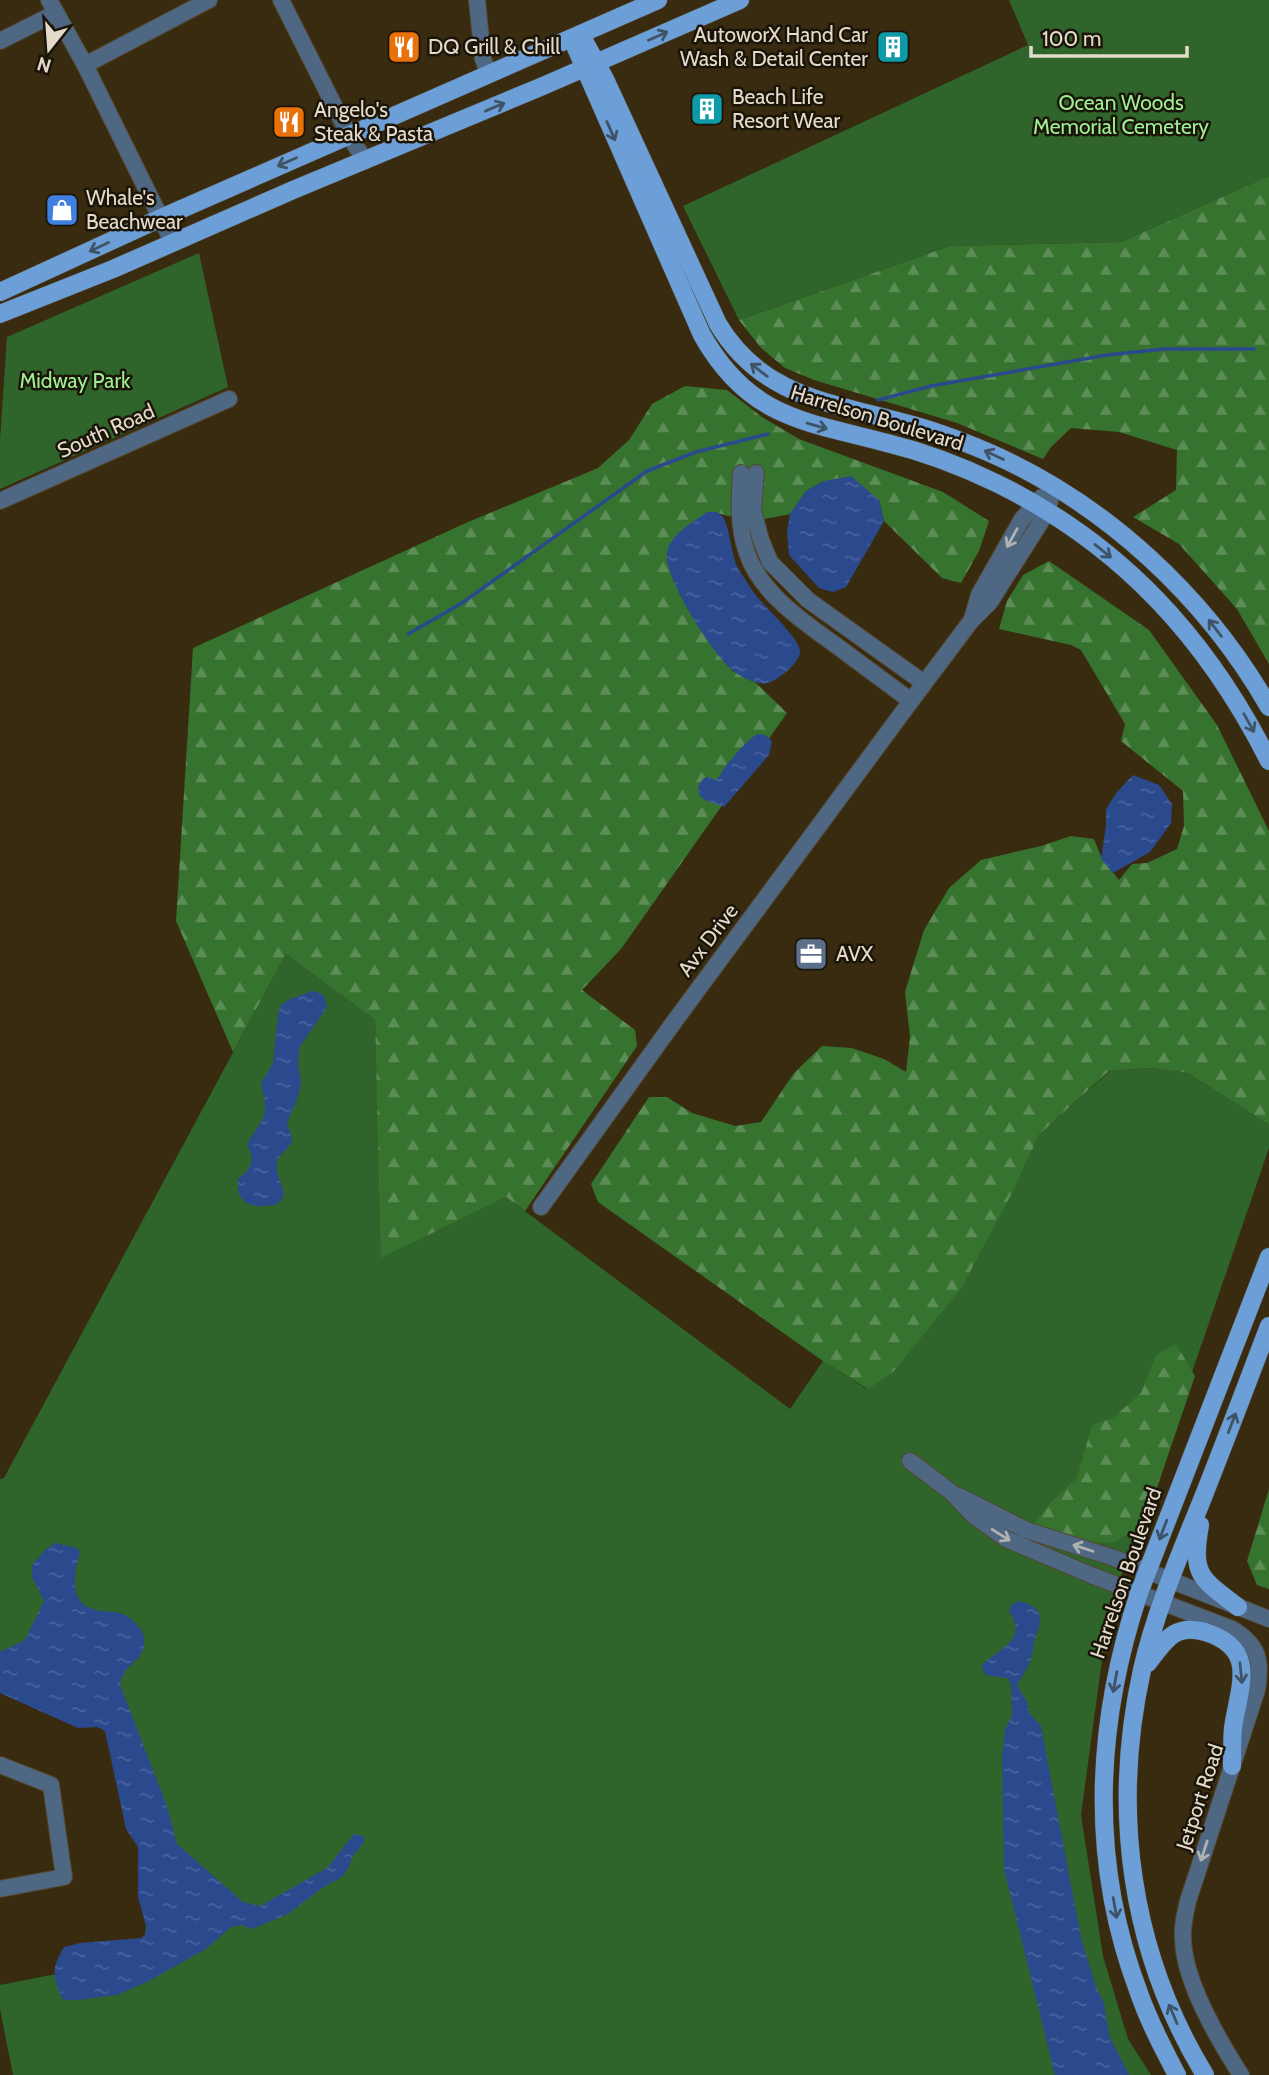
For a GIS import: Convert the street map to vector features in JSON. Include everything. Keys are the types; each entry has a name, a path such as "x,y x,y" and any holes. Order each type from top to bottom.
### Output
{"main road":[{"path":"0,292 348,135 658,0"},
{"path":"0,314 173,243 740,0"},
{"name":"Harrelson Boulevard","path":"576,37 718,324 742,356 766,376 800,394 949,437 991,453 1055,486 1124,535 1165,574 1210,621 1269,707"},
{"name":"Harrelson Boulevard","path":"590,66 702,335 716,358 737,382 785,415 816,426 924,454 996,483 1041,508 1106,552 1144,586 1185,629 1233,695 1269,761"},
{"name":"Harrelson Boulevard","path":"1177,2075 1154,2030 1126,1957 1110,1880 1105,1840 1103,1783 1110,1707 1125,1637 1139,1593 1269,1257"},
{"name":"Harrelson Boulevard","path":"1205,2075 1179,2028 1155,1966 1140,1914 1128,1847 1128,1766 1142,1671 1162,1601 1269,1326"},
{"path":"1207,1487 1196,1563 1207,1583 1238,1607"},
{"path":"1142,1671 1168,1637 1182,1630 1196,1630 1229,1643 1241,1663 1243,1678 1233,1728 1232,1766"}],"street":[{"path":"85,65 209,0"},
{"path":"281,0 348,135 365,161"},
{"path":"477,0 483,59 489,74"},
{"path":"0,41 52,7 85,65 173,243"},
{"name":"South Road","path":"0,501 229,399"},
{"path":"911,701 800,618 766,587 748,557 740,529 739,498 748,473 753,510 770,562 812,603 924,683"},
{"name":"Avx Drive","path":"541,1207 924,683 971,621 990,602 1055,486"},
{"path":"800,618 812,603"},
{"path":"910,1461 951,1492 1026,1530 1102,1554 1269,1619"},
{"name":"Jetport Road","path":"951,1492 974,1517 1006,1539 1239,1634 1249,1642 1258,1657 1260,1668 1257,1690 1183,1923 1188,1971 1201,2004 1241,2075"},
{"path":"0,1765 51,1785 64,1877 0,1889"}],"green space":[{"name":"Ocean Woods Memorial Cemetery","path":"1009,0 1269,0 1269,176 1121,242 950,246 739,320 683,206 1028,45"},
{"path":"1269,176 1269,664 1237,609 1179,544 1133,517 1176,490 1177,450 1119,432 1071,428 1051,447 1043,459 957,423 814,380 785,368 761,348 739,320 950,246 1121,242"},
{"name":"Midway Park","path":"199,253 228,387 0,489 0,440 7,337"},
{"path":"685,386 727,390 762,417 799,439 943,492 989,521 979,551 961,583 942,578 884,521 879,500 824,481 806,491 790,514 752,520 715,512 731,670 756,683 787,713 621,949 582,990 635,1030 637,1046 525,1211 506,1197 381,1258 375,1020 286,954 233,1052 176,921 193,648 468,522 598,468 629,440 652,404"},
{"path":"1049,561 1149,630 1217,725 1269,831 1269,1125 1188,1073 1150,1068 1109,1071 1039,1135 962,1287 894,1371 868,1389 823,1361 598,1202 591,1184 649,1097 667,1097 692,1113 735,1126 761,1122 794,1073 822,1046 852,1048 884,1059 906,1072 910,1037 905,992 924,930 949,888 981,860 1071,836 1094,839 1102,859 1119,880 1132,864 1147,863 1177,849 1184,826 1183,791 1121,741 1125,724 1081,650 1071,645 999,629 1007,601 1023,575"},
{"path":"286,954 375,1020 382,1257 506,1197 790,1409 823,1361 867,1389 1016,1185 1039,1135 1110,1071 1150,1068 1188,1073 1269,1125 1269,1148 1109,1608 1081,1815 1103,1956 1128,2039 1151,2075 13,2075 0,2009 0,1985 174,1951 117,1694 0,1654 0,1479 4,1478"},
{"path":"1176,1344 1195,1376 1145,1523 1113,1543 1081,1541 1033,1526 1051,1502 1077,1478 1092,1425 1113,1418 1141,1393 1156,1355"},
{"path":"1269,1489 1269,1589 1257,1585 1247,1561"}],"water":[{"path":"851,476 879,500 884,521 846,587 833,592 819,588 789,555 787,533 790,514 806,491 824,481"},
{"path":"707,512 721,515 739,570 754,593 798,645 800,651 797,660 783,674 768,683 754,682 743,677 722,659 690,614 673,579 667,553 672,540"},
{"path":"757,734 766,735 772,741 769,755 724,807 703,799 698,793 699,784 704,778 717,779 740,749"},
{"path":"1133,775 1159,785 1172,804 1171,823 1150,852 1113,873 1101,859 1106,809"},
{"path":"313,991 323,996 327,1007 299,1048 301,1083 287,1123 292,1137 276,1166 284,1195 278,1204 255,1206 244,1201 240,1195 238,1179 251,1164 252,1156 247,1146 265,1113 261,1083 273,1063 278,1014 281,1005 290,999"},
{"path":"55,1543 77,1548 80,1552 75,1584 79,1599 93,1609 125,1615 143,1633 143,1649 122,1677 120,1685 167,1806 177,1844 243,1902 260,1906 327,1868 354,1834 364,1836 364,1842 352,1857 342,1877 322,1888 288,1914 252,1929 242,1925 231,1927 206,1949 147,1982 117,1995 79,2000 63,2000 57,1985 54,1973 64,1947 80,1943 141,1938 145,1935 146,1926 138,1897 138,1847 126,1829 105,1731 97,1727 78,1728 0,1693 0,1652 25,1640 44,1601 32,1577 32,1565"},
{"path":"1020,1601 1034,1607 1040,1620 1031,1658 1017,1686 1027,1701 1029,1713 1041,1726 1081,1938 1096,1987 1104,2003 1109,2035 1129,2075 1055,2075 1004,1869 1002,1756 1005,1729 1012,1716 1011,1684 1007,1678 986,1675 982,1665 1014,1637 1014,1621 1009,1611 1012,1604"}],"waterway":[{"path":"878,400 931,386 1107,355 1164,349 1254,349"},
{"path":"408,634 462,603 647,471 696,452 768,434"}],"place":[{"name":"DQ Grill & Chill","path":"404,47"},
{"name":"AutoworX Hand Car Wash & Detail Center","path":"893,47"},
{"name":"Beach Life Resort Wear","path":"707,109"},
{"name":"Angelo's Steak & Pasta","path":"289,122"},
{"name":"Whale's Beachwear","path":"62,210"},
{"name":"AVX","path":"811,954"}]}
